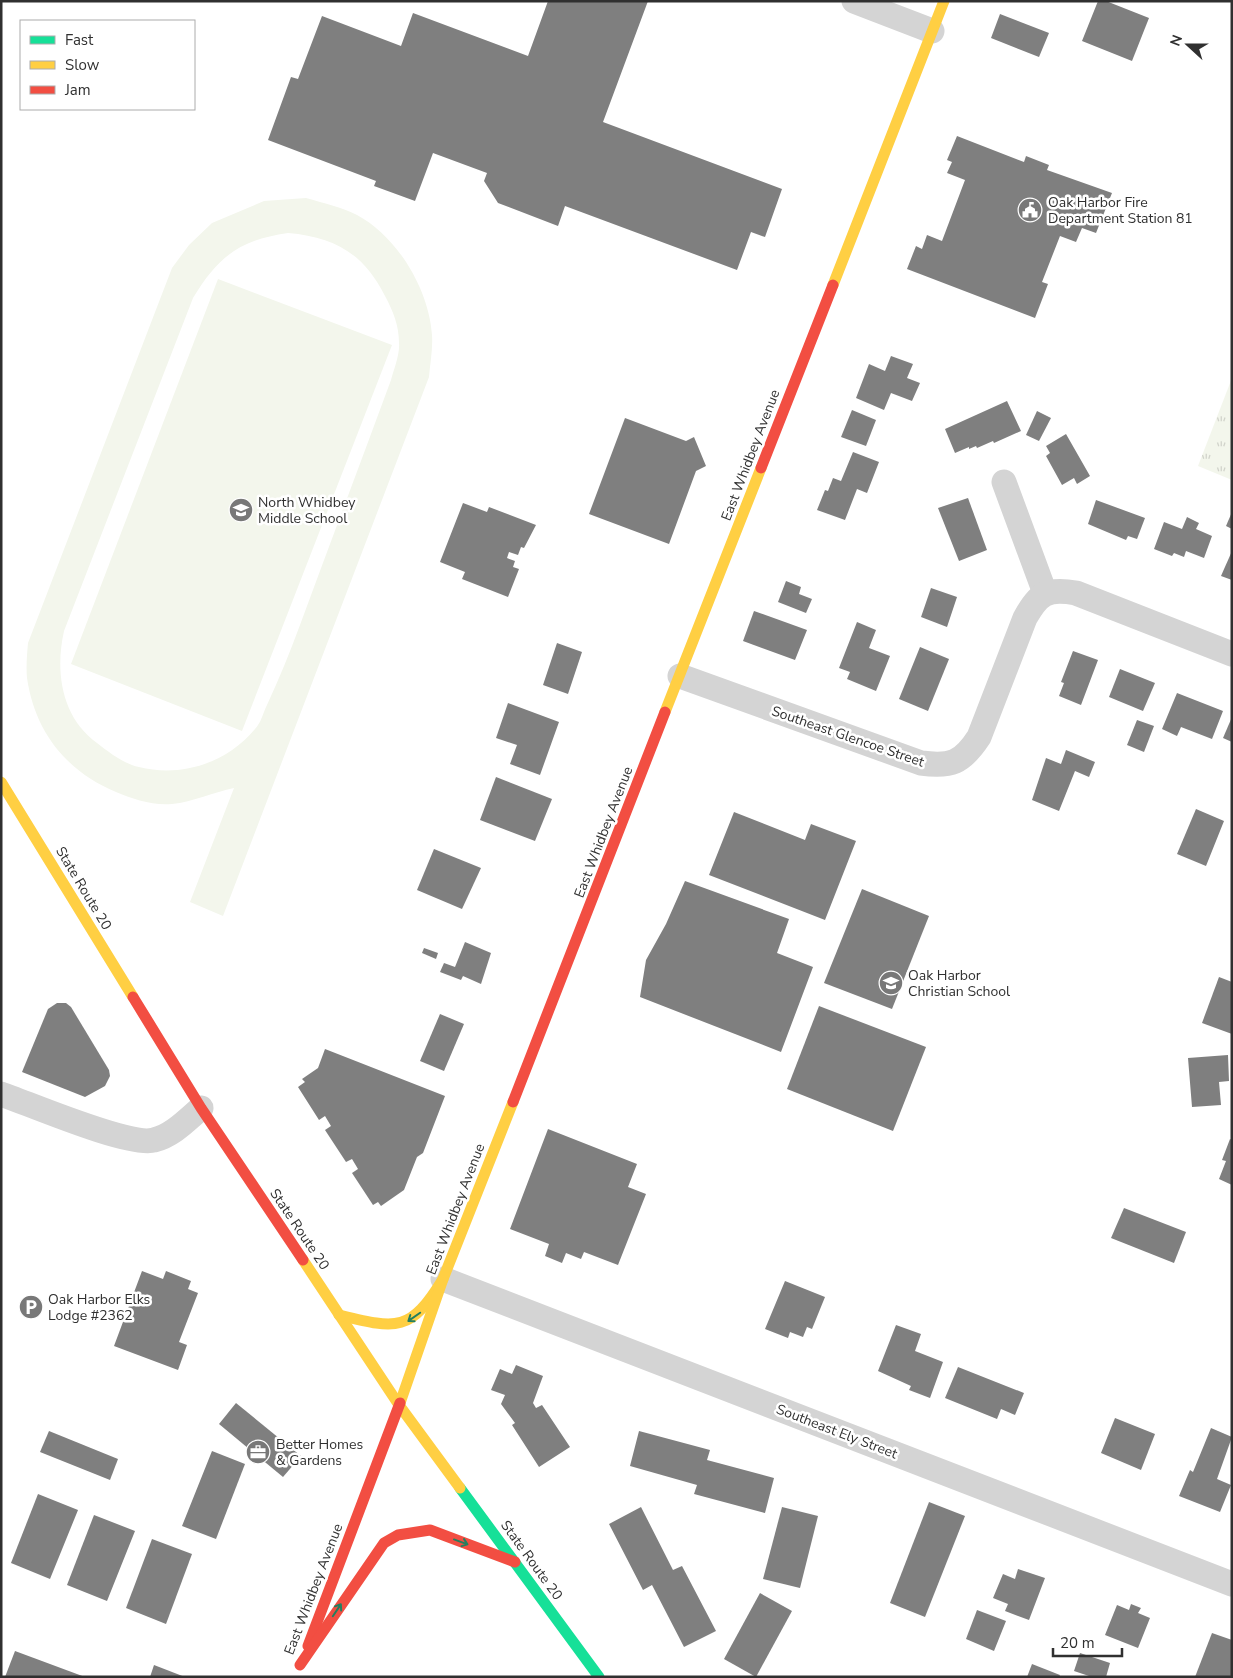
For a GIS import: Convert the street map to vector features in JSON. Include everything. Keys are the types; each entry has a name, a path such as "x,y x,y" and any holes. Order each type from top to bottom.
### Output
{"street":[{"path":"854,1 932,31"},
{"name":"East Whidbey Avenue","path":"296,1677 399,1405 443,1279 944,1"},
{"path":"1004,482 1044,593 1060,590 1076,593 1232,654"},
{"name":"Southeast Glencoe Street","path":"680,676 921,764 939,766 956,762 970,751 979,737 1025,618 1034,602 1044,593"},
{"name":"State Route 20","path":"1,782 201,1108 399,1405 599,1677"},
{"path":"1,1094 129,1140 153,1141 169,1134 201,1108"},
{"path":"339,1315 391,1325 411,1320 428,1305 443,1279"},
{"name":"Southeast Ely Street","path":"443,1279 1232,1584"},
{"path":"300,1664 384,1543 398,1535 430,1530 515,1562"}],"green space":[{"path":"306,198 332,205 357,215 386,237 409,266 418,283 430,318 432,346 429,377 223,916 190,902 234,788 172,804 151,803 116,792 82,773 56,747 45,732 37,716 27,678 27,656 28,643 172,268 189,245 212,223 264,201","holes":["288,233 305,235 334,244 346,250 368,269 377,281 391,307 398,330 399,352 397,362 292,645 257,727 244,741 232,750 203,764 187,769 171,770 155,770 133,766 97,743 75,720 68,707 61,677 60,662 64,631 193,298 221,261 243,246 271,236"]},
{"path":"218,279 392,345 242,731 71,664"},
{"path":"1232,378 1232,480 1198,466"}],"building":[{"path":"548,1 648,1 603,122 782,189 765,237 751,232 737,270 565,206 558,226 498,203 484,181 487,173 433,153 415,201 374,186 376,181 268,140 291,77 298,79 322,16 401,46 413,13 528,56"},
{"path":"1098,1 1106,1 1149,18 1132,61 1082,41"},
{"path":"1000,14 1049,33 1039,57 991,38"},
{"name":"Oak Harbor Fire Department Station 81","path":"957,136 1024,162 1026,156 1049,165 1047,170 1112,193 1096,233 1082,228 1076,242 1060,236 1042,282 1048,284 1035,318 907,269 916,246 922,249 927,235 942,241 965,180 947,173 952,162 947,160"},
{"path":"891,356 913,364 907,378 920,383 912,401 891,393 884,410 856,398 869,364 885,371"},
{"path":"1007,401 1021,431 994,443 993,441 977,448 976,446 969,449 969,447 955,453 945,429"},
{"path":"852,410 876,420 866,446 841,437"},
{"path":"1037,411 1051,418 1039,441 1026,435"},
{"path":"625,418 686,441 694,437 706,466 696,471 669,544 589,514"},
{"path":"1066,434 1090,476 1077,484 1074,478 1062,485 1046,456 1050,453 1046,446"},
{"path":"853,452 879,462 867,493 857,489 845,520 817,510 825,490 828,491 833,478 841,481"},
{"path":"968,498 987,550 959,561 938,508"},
{"path":"1096,500 1145,518 1137,539 1128,536 1126,540 1088,524"},
{"path":"463,503 487,512 489,507 536,525 524,548 521,547 518,555 509,552 507,558 515,561 513,567 519,569 508,597 462,579 465,572 440,562"},
{"path":"1232,512 1232,529 1226,526"},
{"path":"1187,517 1199,523 1196,529 1212,536 1204,558 1186,551 1184,557 1174,553 1172,556 1154,549 1164,522 1182,529"},
{"path":"1232,551 1232,580 1221,576"},
{"path":"786,581 801,587 799,594 812,599 806,613 778,602"},
{"path":"931,588 957,597 947,627 921,617"},
{"path":"754,611 807,630 795,660 743,641"},
{"path":"857,622 876,630 869,648 890,656 876,691 847,679 850,672 839,668"},
{"path":"557,643 582,652 568,694 543,685"},
{"path":"920,647 949,659 928,711 899,699"},
{"path":"1073,651 1098,660 1081,705 1059,696 1064,683 1061,682"},
{"path":"1120,669 1155,683 1143,711 1109,697"},
{"path":"1177,693 1223,711 1212,739 1181,727 1177,736 1162,729"},
{"path":"508,703 559,722 540,775 510,764 517,745 496,738"},
{"path":"1232,717 1232,742 1223,738"},
{"path":"1137,720 1154,726 1144,752 1127,745"},
{"path":"1066,750 1095,762 1089,777 1075,771 1059,811 1032,800 1046,758 1061,764"},
{"path":"496,777 552,799 535,841 480,820"},
{"path":"1196,809 1224,821 1206,866 1177,854"},
{"path":"734,812 805,840 811,824 856,841 825,920 709,875"},
{"path":"434,849 481,868 462,909 417,890"},
{"path":"685,881 789,919 777,953 813,967 781,1052 640,997 646,960 666,924"},
{"path":"862,889 929,916 892,1009 824,983"},
{"path":"465,942 491,953 481,984 463,976 461,980 440,972 444,963 455,967"},
{"path":"424,948 438,953 436,959 422,953"},
{"path":"1219,977 1232,982 1232,1034 1202,1023"},
{"path":"57,1003 66,1003 71,1007 109,1070 110,1076 105,1086 85,1097 22,1072 48,1009"},
{"path":"819,1006 926,1047 893,1131 787,1089"},
{"path":"440,1014 464,1024 444,1071 420,1061"},
{"path":"325,1049 445,1096 423,1153 417,1157 404,1190 381,1206 378,1202 373,1205 352,1173 358,1169 352,1159 346,1162 325,1130 331,1126 325,1116 319,1120 298,1087 305,1082 302,1079 318,1068"},
{"path":"1228,1055 1229,1081 1219,1082 1221,1105 1192,1107 1188,1058"},
{"path":"548,1129 637,1164 628,1187 646,1194 618,1265 584,1252 581,1259 566,1253 562,1263 545,1256 549,1244 510,1229"},
{"path":"1230,1139 1232,1140 1232,1185 1219,1179 1226,1161 1222,1160"},
{"path":"1124,1208 1186,1232 1174,1263 1111,1238"},
{"path":"142,1271 163,1279 166,1271 191,1281 188,1289 198,1293 179,1342 187,1345 178,1370 114,1346"},
{"path":"785,1281 825,1297 812,1329 807,1327 803,1337 790,1332 788,1338 765,1329"},
{"path":"896,1325 921,1334 915,1351 943,1362 930,1398 909,1390 911,1386 878,1371"},
{"path":"516,1365 543,1376 533,1403 536,1408 542,1405 570,1447 539,1467 512,1425 515,1423 501,1404 505,1395 491,1390 500,1369 512,1374"},
{"path":"958,1367 1024,1393 1015,1415 1001,1409 997,1419 945,1398"},
{"path":"236,1403 301,1456 283,1477 219,1424"},
{"path":"1115,1418 1155,1434 1141,1470 1101,1453"},
{"path":"1211,1428 1232,1437 1217,1479 1231,1485 1220,1512 1179,1496 1190,1470 1193,1472"},
{"path":"49,1431 118,1459 110,1480 40,1452"},
{"path":"639,1431 710,1450 707,1460 774,1478 765,1513 694,1494 697,1485 630,1466"},
{"path":"212,1451 245,1464 216,1539 182,1526"},
{"path":"38,1494 78,1510 50,1579 11,1563"},
{"path":"929,1502 965,1516 925,1617 890,1603"},
{"path":"641,1507 673,1570 682,1566 716,1631 684,1647 652,1585 643,1590 609,1524"},
{"path":"782,1507 818,1516 800,1588 763,1579"},
{"path":"94,1515 135,1531 107,1601 67,1585"},
{"path":"152,1539 192,1554 166,1624 126,1608"},
{"path":"1018,1569 1045,1578 1029,1620 1005,1611 1008,1604 993,1598 1003,1574 1015,1579"},
{"path":"760,1593 792,1611 756,1677 724,1659"},
{"path":"1131,1604 1141,1608 1138,1613 1150,1618 1138,1648 1105,1635 1117,1605 1129,1610"},
{"path":"977,1610 1006,1621 994,1651 966,1639"},
{"path":"1212,1633 1232,1640 1232,1677 1195,1677"},
{"path":"15,1651 85,1677 5,1677"},
{"path":"1080,1653 1110,1663 1106,1677 1092,1677 1074,1671"},
{"path":"1032,1664 1060,1675 1059,1677 1027,1677"},
{"path":"154,1665 185,1677 150,1677"}],"traffic: fast":[{"path":"460,1488 599,1677"}],"traffic: slow":[{"path":"833,285 944,1"},
{"path":"665,712 761,468"},
{"path":"1,782 133,997"},
{"path":"400,1403 443,1279 513,1102"},
{"path":"303,1260 399,1405 460,1488"},
{"path":"339,1315 375,1323 400,1323 411,1318 421,1309 443,1279"}],"traffic: jam":[{"path":"761,468 833,285"},
{"path":"513,1102 665,712"},
{"path":"133,997 201,1108 303,1260"},
{"path":"308,1646 400,1403"},
{"path":"300,1665 384,1543 398,1535 430,1530 515,1562"}],"place":[{"name":"Oak Harbor Fire Department Station 81","path":"1030,210"},
{"name":"North Whidbey Middle School","path":"241,510"},
{"name":"Oak Harbor Christian School","path":"891,983"},
{"name":"Oak Harbor Elks Lodge #2362","path":"31,1307"},
{"name":"Better Homes & Gardens","path":"258,1452"}]}
